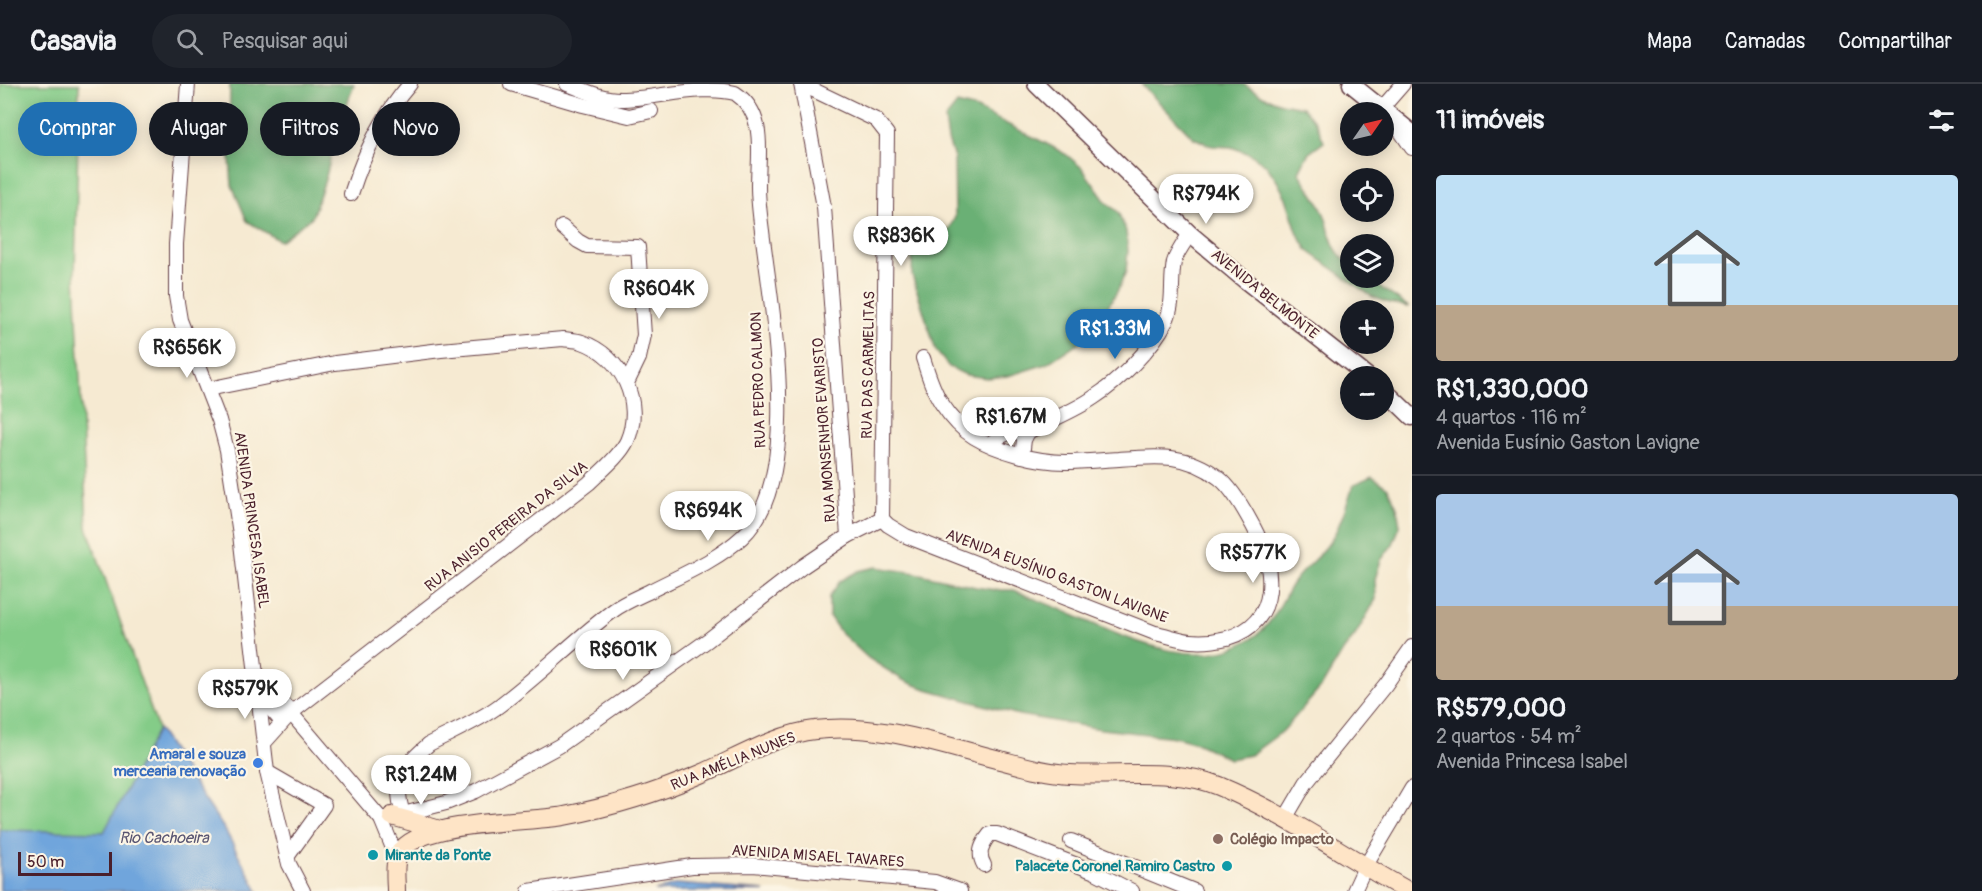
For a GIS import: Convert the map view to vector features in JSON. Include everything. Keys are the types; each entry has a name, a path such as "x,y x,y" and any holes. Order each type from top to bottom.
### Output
{"main road":[{"name":"RUA AMÉLIA NUNES","path":"396,874 407,844 417,837 440,830 560,817 605,807 649,795 782,738 812,730 846,727 905,735 1027,768 1068,774 1187,777 1217,785 1286,817 1408,891"},
{"path":"392,816 440,830"}],"street":[{"name":"AVENIDA PRINCESA ISABEL","path":"189,84 176,244 176,296 180,320 208,389 227,450 240,534 267,772 288,857 303,891"},
{"path":"351,194 377,130 396,100 411,84"},
{"path":"512,84 621,115 634,116 651,111"},
{"name":"RUA PEDRO CALMON","path":"392,816 399,801 398,786 402,773 414,757 429,744 498,706 614,610 695,568 742,537 755,523 763,509 778,452 775,326 759,210 758,123 748,103 733,92 720,87 702,85 616,99 595,95 567,84"},
{"name":"RUA MONSENHOR EVARISTO","path":"392,816 446,803 476,791 559,746 708,640 802,567 848,536 824,207 801,84"},
{"name":"RUA DAS CARMELITAS","path":"801,84 876,120 887,134 882,519"},
{"name":"AVENIDA BELMONTE","path":"1036,84 1190,234 1354,366"},
{"path":"1351,84 1374,102"},
{"path":"1387,102 1403,84"},
{"path":"1394,118 1406,129 1401,132 1412,148"},
{"path":"562,227 587,246 638,247 644,335 639,358 627,383"},
{"path":"989,444 1009,432 1028,432 1092,399 1119,379 1155,338 1166,321 1171,304 1174,263 1190,234"},
{"name":"RUA ANISIO PEREIRA DA SILVA","path":"208,389 335,363 441,350 563,339 582,342 599,351 614,364 627,383 633,403 633,422 626,444 589,483 287,718 264,743"},
{"name":"AVENIDA EUSÍNIO GASTON LAVIGNE","path":"882,519 906,536 1155,633 1190,641 1215,641 1238,634 1254,623 1265,611 1269,596 1268,568 1257,534 1244,509 1221,479 1196,463 1175,458 1063,462 1022,456 989,444 973,437 957,423 941,403 923,358"},
{"path":"1394,400 1412,417"},
{"path":"1022,456 1024,440 1028,432"},
{"path":"848,536 882,519"},
{"path":"1286,817 1306,783 1386,684 1412,647"},
{"path":"256,672 287,718"},
{"path":"257,693 392,816 396,874"},
{"path":"267,772 324,805 288,857"},
{"path":"1353,891 1412,788"},
{"path":"984,865 980,851 983,842 990,834 998,834 1085,868 1132,891"},
{"path":"1071,841 1194,891"},
{"name":"AVENIDA MISAEL TAVARES","path":"529,891 693,866 753,865 935,882 960,891"}],"green space":[{"path":"0,84 79,84 79,102 18,102 18,156 78,156 75,276 87,527 158,729 105,833 0,830"},
{"path":"230,84 354,84 348,102 260,102 260,156 331,156 312,217 280,241 247,221 232,185 230,156 248,156 248,102 230,102"},
{"path":"1141,84 1243,84 1263,96 1281,103 1302,107 1316,123 1324,142 1308,154 1299,172 1322,209 1334,245 1340,255 1340,274 1308,251 1298,234 1286,198 1266,165 1250,154 1231,147 1212,146 1194,138"},
{"path":"957,104 977,109 1067,155 1082,168 1106,202 1118,212 1126,231 1128,251 1126,271 1118,290 1096,327 1081,341 1046,364 1008,376 987,378 966,375 949,367 936,351 912,275 912,255 928,243 946,235 955,217 954,158 945,119"},
{"path":"1360,288 1381,288 1409,307 1394,304 1394,300 1381,300"},
{"path":"1372,477 1388,488 1397,507 1400,526 1393,544 1381,560 1375,579 1376,599 1322,686 1283,731 1250,755 1230,759 1194,742 1175,737 1101,729 1019,715 923,688 903,680 868,658 840,632 829,616 829,597 840,581 858,571 876,567 916,573 976,587 1014,590 1141,643 1166,650 1191,653 1215,652 1238,646 1264,628 1296,578 1322,552 1335,534 1354,485"}],"water":[{"name":"Rio Cachoeira","path":"158,729 225,830 258,891 0,891 0,830 104,832"},
{"path":"677,884 765,891 655,891"}],"place":[{"name":"Amaral e souza mercearia renovação","path":"258,763"},
{"name":"Colégio Impacto","path":"1218,839"},
{"name":"Mirante da Ponte","path":"373,855"},
{"name":"Palacete Coronel Ramiro Castro","path":"1227,866"}]}
